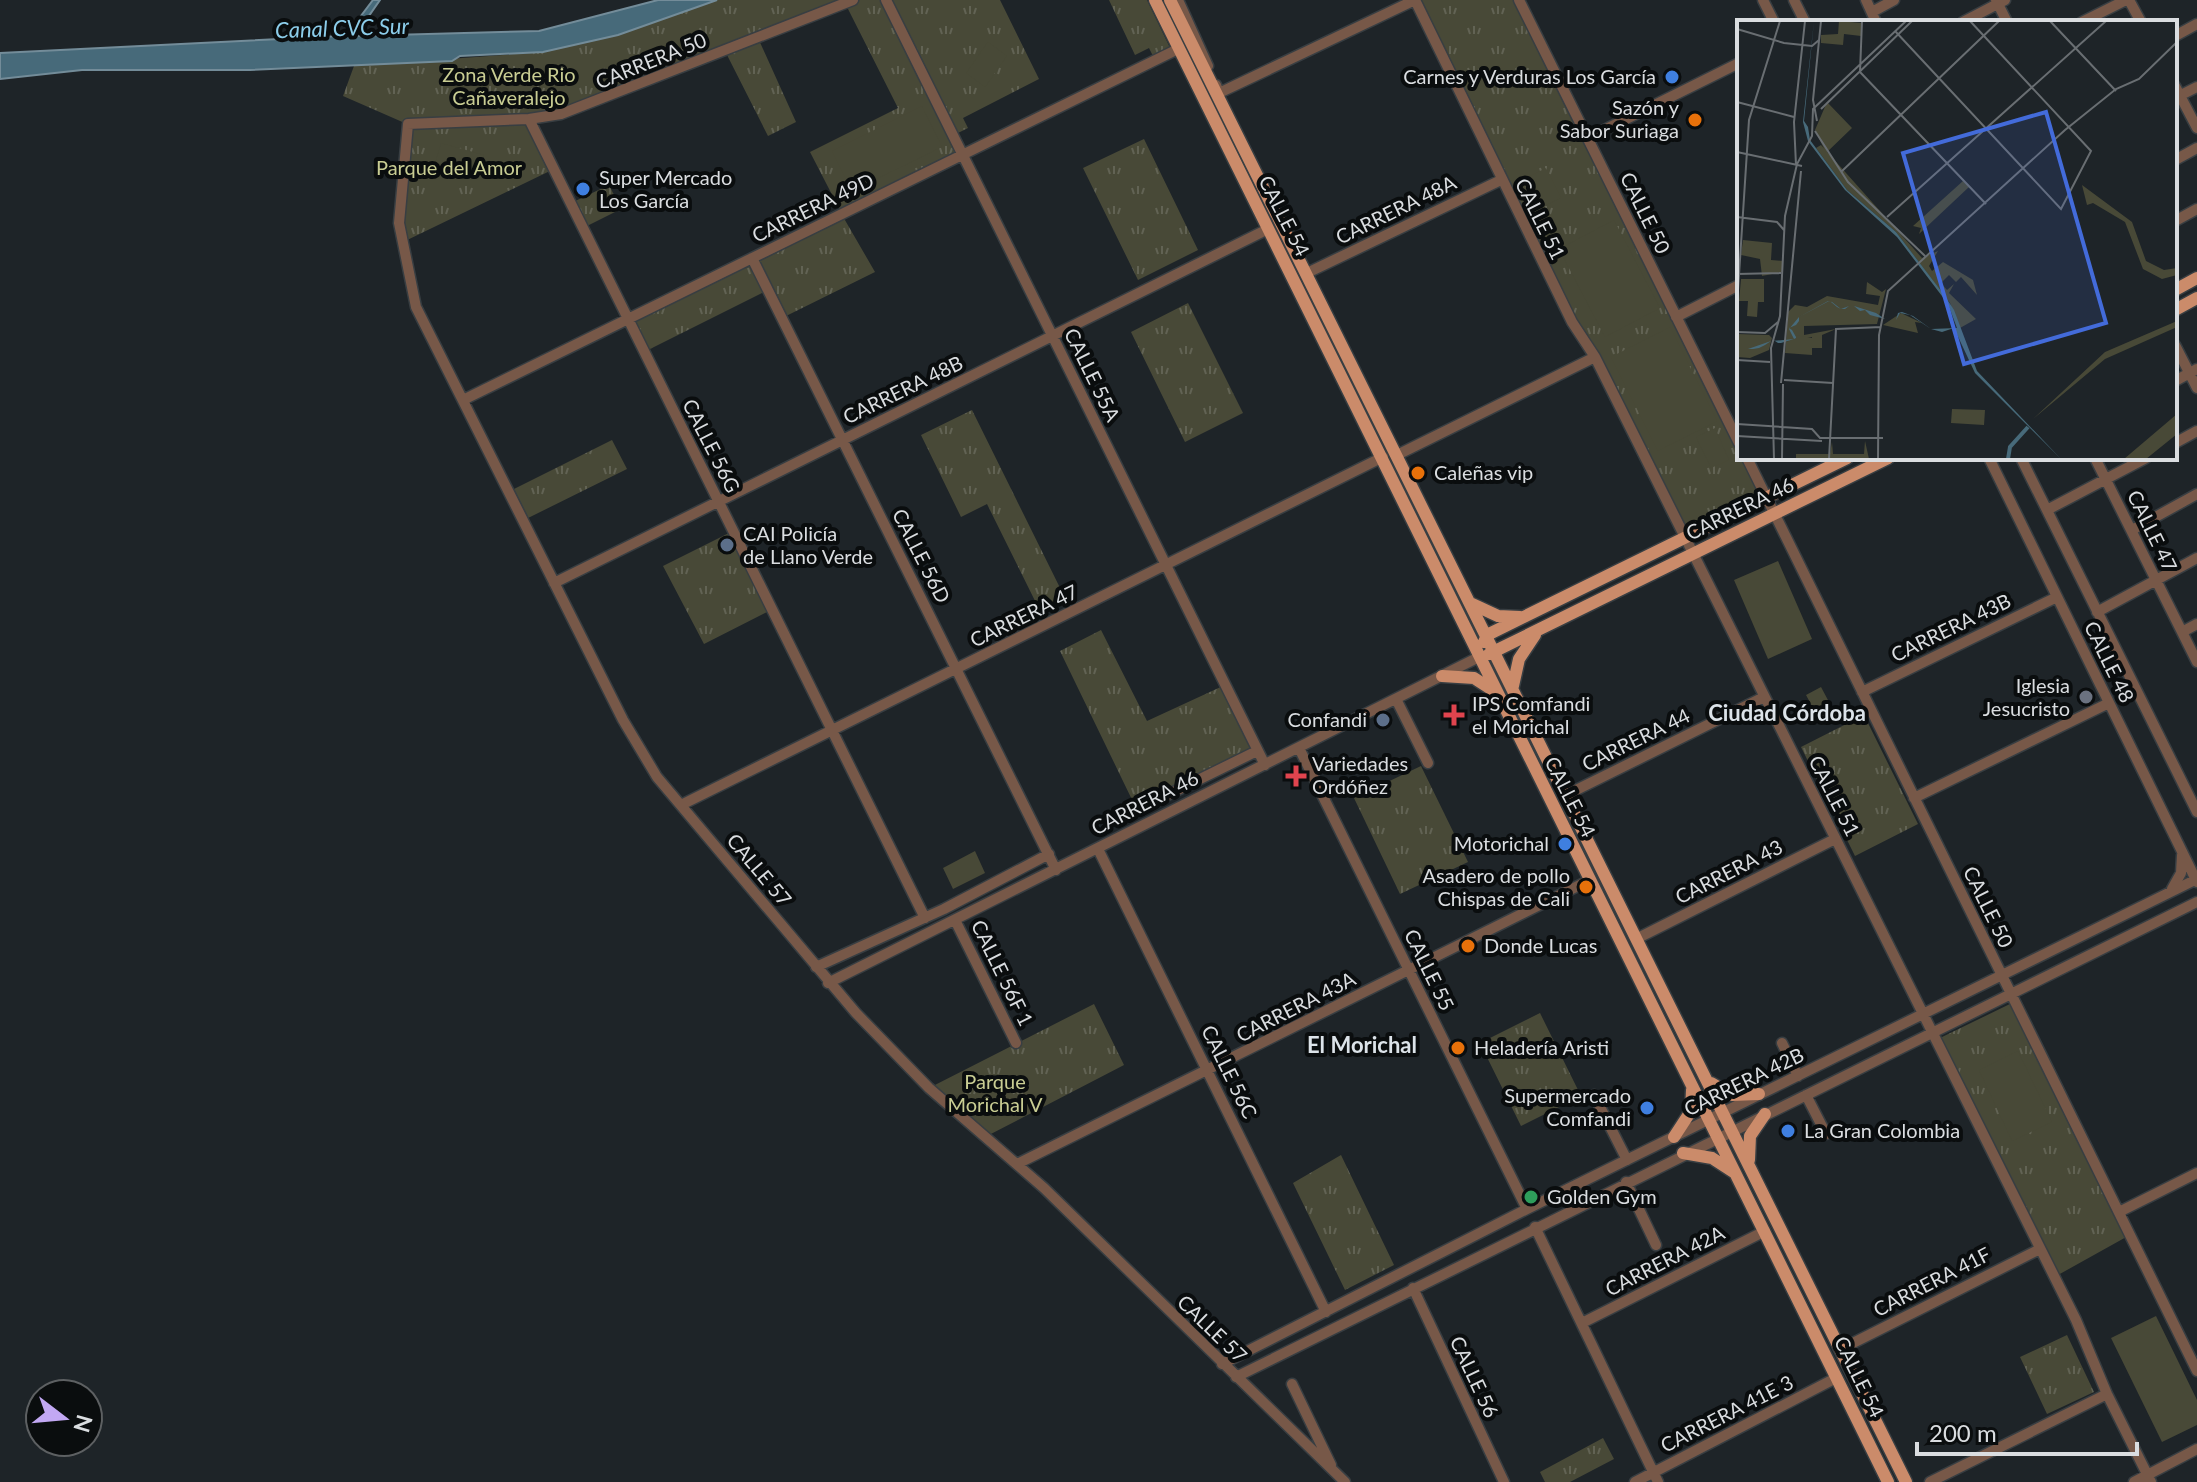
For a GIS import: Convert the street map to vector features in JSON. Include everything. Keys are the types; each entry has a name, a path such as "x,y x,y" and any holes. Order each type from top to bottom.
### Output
{"main road":[{"name":"CALLE 54","path":"1155,0 1268,229 1496,652 1906,1482"},
{"name":"CALLE 54","path":"1170,0 1307,273 1495,692 1888,1482"},
{"path":"2177,289 2197,278"},
{"path":"2177,309 2197,298"},
{"name":"CARRERA 46","path":"1487,635 1843,460"},
{"name":"CARRERA 46","path":"1479,657 1496,652 1884,460"},
{"path":"1598,581 1606,598"},
{"path":"1470,603 1498,616 1529,615"},
{"path":"1513,686 1519,659 1537,632"},
{"path":"1479,657 1487,635"},
{"path":"1442,676 1474,678 1495,692"},
{"path":"1674,1137 1691,1111 1692,1091 1686,1072"},
{"path":"1707,1077 1727,1094 1759,1094"},
{"path":"1752,1171 1748,1145 1754,1128 1765,1114"},
{"path":"1683,1153 1712,1158 1737,1175"}],"street":[{"name":"CARRERA 50","path":"408,124 529,119 561,114 853,0"},
{"name":"CALLE 55A","path":"886,0 1265,765"},
{"name":"CALLE 54","path":"1178,0 1219,93"},
{"path":"1219,93 1415,0"},
{"name":"CALLE 51","path":"1415,0 1572,322 1595,357 2040,1249 2149,1478"},
{"name":"CALLE 50","path":"1519,0 1737,439"},
{"path":"1763,0 1773,20"},
{"path":"1794,0 1804,20"},
{"path":"1866,0 1874,17 1894,0"},
{"path":"2086,20 2128,0 2140,20"},
{"path":"1967,20 2000,1 2006,20"},
{"path":"2177,35 2197,24"},
{"name":"CARRERA 49D","path":"463,400 1178,49"},
{"path":"1588,138 1737,64"},
{"path":"2197,87 2177,93 2197,128"},
{"name":"CALLE 56G","path":"529,119 925,918"},
{"name":"CALLE 57","path":"408,124 402,164 401,243 416,307 641,754 828,983 929,1088 1017,1164 1345,1482"},
{"path":"2177,159 2197,148"},
{"name":"CARRERA 48A","path":"1307,273 1501,180"},
{"path":"2177,220 2197,209"},
{"name":"CARRERA 48B","path":"554,583 1268,229"},
{"name":"CALLE 56D","path":"752,258 1056,870"},
{"path":"1676,317 1737,286"},
{"path":"2177,348 2193,371 2197,388"},
{"name":"CARRERA 47","path":"681,805 1595,357"},
{"path":"2177,442 2197,431"},
{"name":"CALLE 50","path":"1748,460 2197,1371"},
{"name":"CALLE 48","path":"1990,460 2197,880"},
{"name":"CALLE 48","path":"2022,460 2196,809"},
{"name":"CALLE 47","path":"2096,460 2197,662"},
{"path":"2047,510 2142,460"},
{"path":"2132,530 2197,494"},
{"path":"2097,612 2197,558"},
{"name":"CARRERA 43B","path":"1862,692 2057,597"},
{"path":"2182,632 2197,624"},
{"name":"CARRERA 46","path":"828,983 1479,657"},
{"name":"CARRERA 44","path":"1566,795 1764,697"},
{"path":"1396,699 1428,763"},
{"path":"1914,798 2109,703"},
{"name":"CALLE 55","path":"1299,748 1527,1209"},
{"name":"CARRERA 46","path":"1137,810 1257,751"},
{"name":"CARRERA 43","path":"1638,938 1835,839"},
{"name":"CALLE 56C","path":"1098,849 1326,1312"},
{"path":"2169,892 2181,873 2181,849"},
{"path":"816,967 925,918 1049,854"},
{"name":"CARRERA 43A","path":"1017,1164 1590,880"},
{"name":"CARRERA 42B","path":"1222,1364 1527,1209 2197,880"},
{"name":"CARRERA 42B","path":"1236,1377 1683,1153 1794,1102 2197,902"},
{"path":"2179,910 2197,912"},
{"name":"CALLE 56F 1","path":"955,920 1016,1043"},
{"path":"1782,1043 1792,1078 1800,1088 1794,1102"},
{"path":"1594,1095 1627,1160"},
{"path":"1806,1095 1826,1134"},
{"path":"2119,1212 2197,1173"},
{"path":"1626,1182 1656,1245"},
{"path":"1535,1227 1656,1477"},
{"name":"CARRERA 42A","path":"1582,1323 1765,1231"},
{"name":"CARRERA 41F","path":"1841,1349 2040,1249"},
{"name":"CALLE 56","path":"1413,1288 1504,1482"},
{"name":"CARRERA 41E 3","path":"1635,1482 1656,1477 1836,1378"},
{"path":"1292,1384 1334,1472"},
{"path":"1930,1482 2107,1394"},
{"path":"2134,1482 2149,1478 2197,1449"}],"green space":[{"path":"717,0 1000,0 1039,79 963,118 968,128 954,135 962,155 842,215 875,272 782,318 768,290 644,352 627,319 842,214 810,152 898,108 845,3 758,38 796,122 768,136 725,51 602,100 530,119 554,169 401,243 407,124 343,96 354,66 543,52 618,35"},
{"path":"1109,0 1147,0 1172,52 1155,60 1149,48 1135,55"},
{"path":"1415,0 1519,0 1737,439 1737,460 1748,460 1764,493 1683,534"},
{"path":"988,42 1007,56 985,87 966,73"},
{"path":"922,106 942,147 852,191 832,151"},
{"path":"1144,139 1198,250 1138,280 1083,168"},
{"name":"Parque del Amor","path":"441,143 484,155 478,178 434,167"},
{"path":"1546,168 1561,198 1544,206 1530,176"},
{"path":"609,185 621,209 583,228 571,203"},
{"path":"1614,220 1660,308 1605,337 1559,249"},
{"path":"1188,303 1243,413 1185,442 1131,332"},
{"path":"1670,327 1717,421 1658,451 1611,357"},
{"path":"972,410 1067,602 1042,615 987,504 961,517 921,435"},
{"path":"1715,428 1729,460 1711,468 1696,437"},
{"path":"612,440 627,469 524,520 510,491"},
{"path":"733,531 773,609 704,644 663,566"},
{"path":"1778,561 1812,639 1768,659 1734,580"},
{"path":"1101,630 1147,721 1225,685 1257,751 1137,810 1060,651"},
{"path":"1821,687 1837,717 1822,725 1806,695"},
{"path":"1864,715 1918,824 1855,856 1801,747"},
{"path":"1421,766 1468,862 1400,894 1354,798"},
{"path":"975,851 985,873 953,889 943,868"},
{"path":"2012,1003 2128,1236 2058,1275 1940,1038"},
{"name":"Parque Morichal V","path":"1094,1004 1124,1065 985,1137 929,1088"},
{"path":"1540,1013 1581,1096 1521,1126 1480,1043"},
{"path":"2018,1051 2052,1122 2012,1141 1979,1070"},
{"path":"1341,1155 1394,1265 1345,1290 1293,1183"},
{"path":"2156,1316 2197,1400 2197,1425 2162,1442 2111,1338"},
{"path":"2067,1335 2094,1392 2047,1414 2020,1357"},
{"path":"1603,1438 1614,1459 1570,1482 1545,1482 1540,1472"}],"water":[{"path":"373,0 380,0 355,36 539,31 658,0 717,0 618,35 543,52 460,56 452,61 250,70 82,70 0,79 0,53 341,36 351,29"}],"place":[{"name":"Carnes y Verduras Los García","path":"1672,77"},
{"name":"Sazón y Sabor Suriaga","path":"1695,120"},
{"name":"Super Mercado Los García","path":"583,189"},
{"name":"Caleñas vip","path":"1418,473"},
{"name":"CAI Policía de Llano Verde","path":"727,545"},
{"name":"Iglesia Jesucristo","path":"2086,697"},
{"name":"IPS Comfandi el Morichal","path":"1454,715"},
{"name":"Confandi","path":"1383,720"},
{"name":"Variedades Ordóñez","path":"1296,776"},
{"name":"Motorichal","path":"1565,844"},
{"name":"Asadero de pollo Chispas de Cali","path":"1586,887"},
{"name":"Donde Lucas","path":"1468,946"},
{"name":"Heladería Aristi","path":"1458,1048"},
{"name":"Supermercado Comfandi","path":"1647,1108"},
{"name":"La Gran Colombia","path":"1788,1131"},
{"name":"Golden Gym","path":"1531,1197"}],"district":[{"name":"Ciudad Córdoba","path":"1787,713"},
{"name":"El Morichal","path":"1362,1045"}],"water label":[{"name":"Canal CVC Sur","path":"342,28"}],"park label":[{"name":"Zona Verde Rio Cañaveralejo","path":"509,86"}]}
